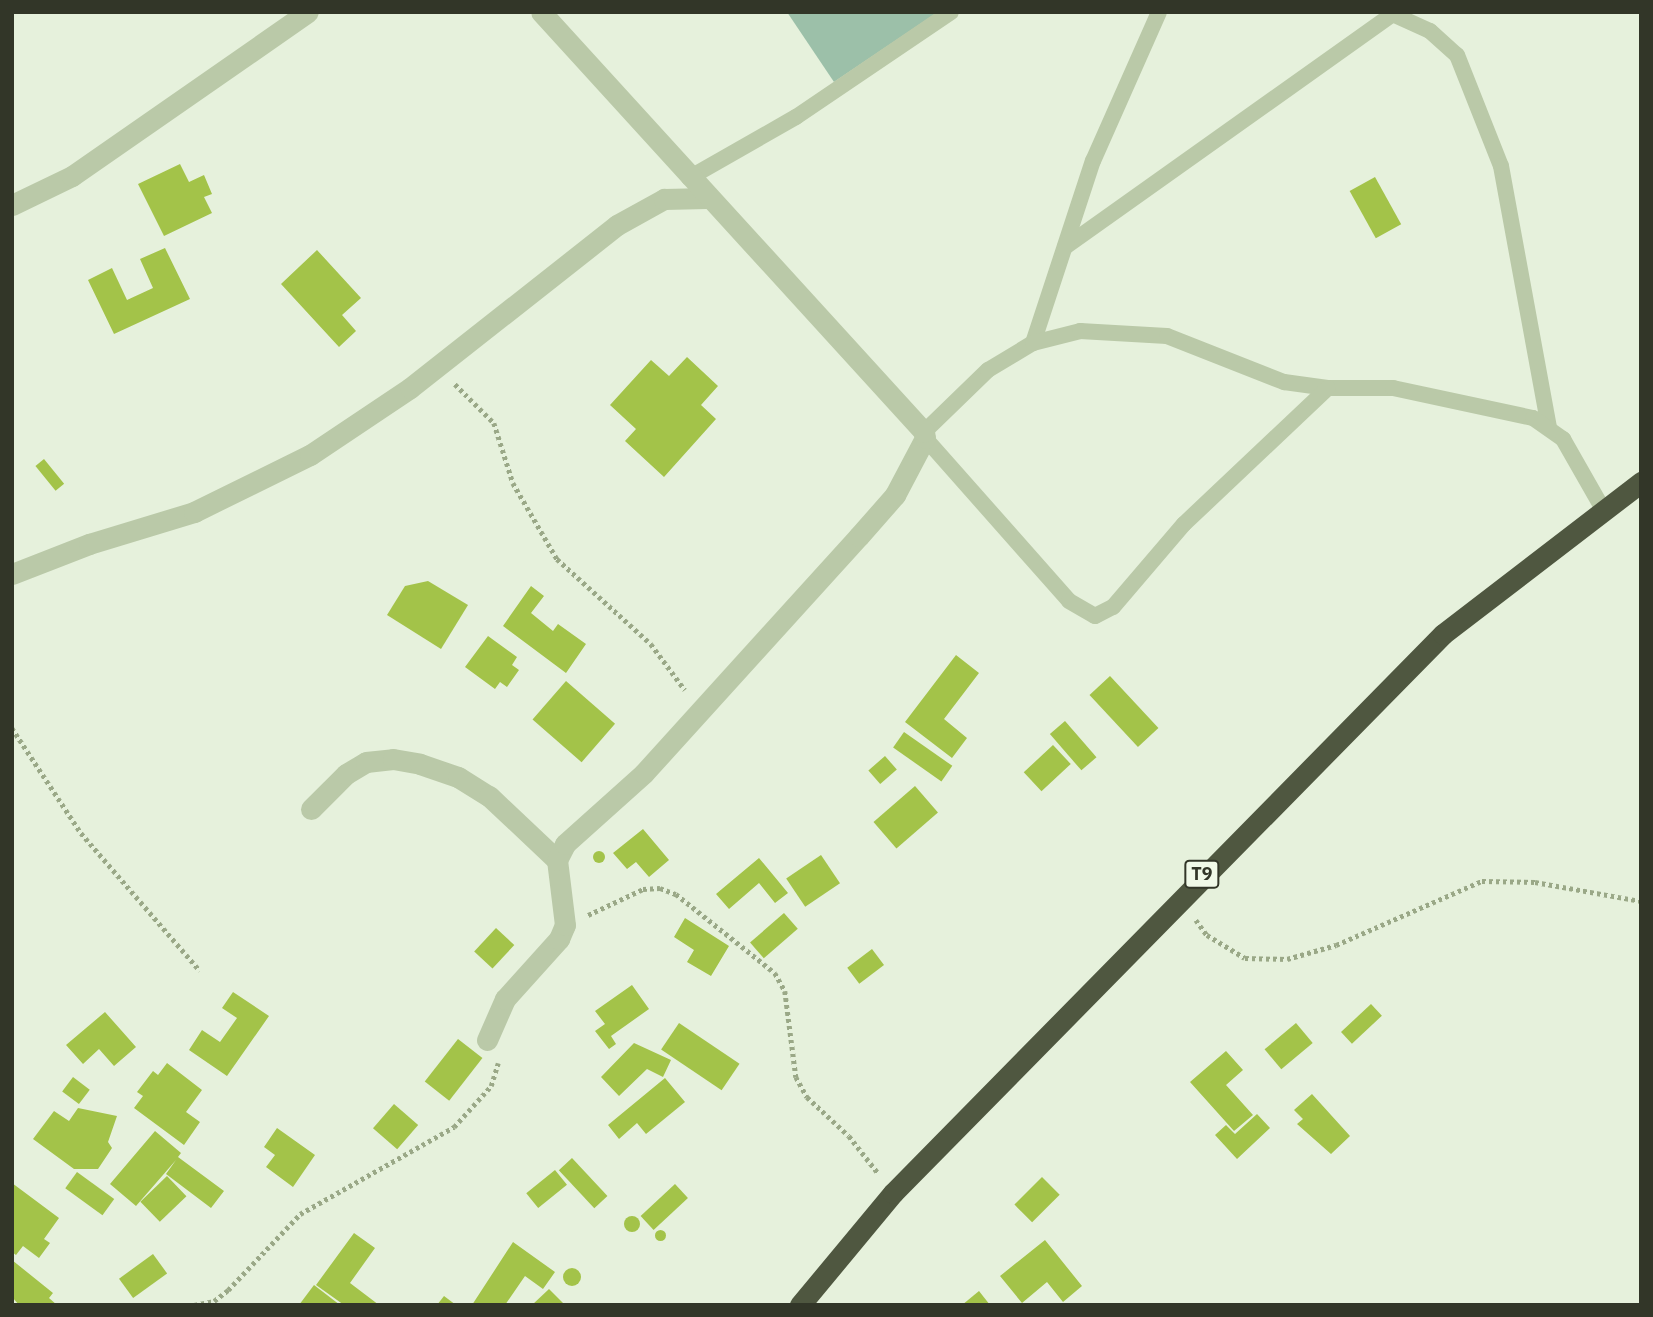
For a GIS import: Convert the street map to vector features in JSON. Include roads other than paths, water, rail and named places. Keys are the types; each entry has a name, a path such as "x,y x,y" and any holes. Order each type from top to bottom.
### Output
{"highway":[{"name":"T9","path":"800,1305 893,1193 1179,897 1443,634 1641,482"}],"street":[{"path":"12,205 72,176 308,12"},
{"path":"487,1040 505,999 559,939 565,925 556,860 565,844 644,773 895,495 925,435 707,198 541,12"},
{"path":"12,574 89,544 194,512 310,454 410,387 435,364 645,208 664,199 707,198"},
{"path":"311,809 346,774 366,762 393,759 420,764 457,777 489,796 556,860"}],"lane":[{"path":"689,178 796,117 951,12"},
{"path":"1033,343 1093,161 1159,12"},
{"path":"1065,247 1389,13 1430,31 1457,55 1501,166 1549,427"},
{"path":"1328,388 1193,515 1113,607 1095,616 1069,601 925,435 989,370 1033,343 1080,331 1167,336 1269,377 1328,388 1393,388 1447,397 1533,418 1563,439 1604,509"}]}
